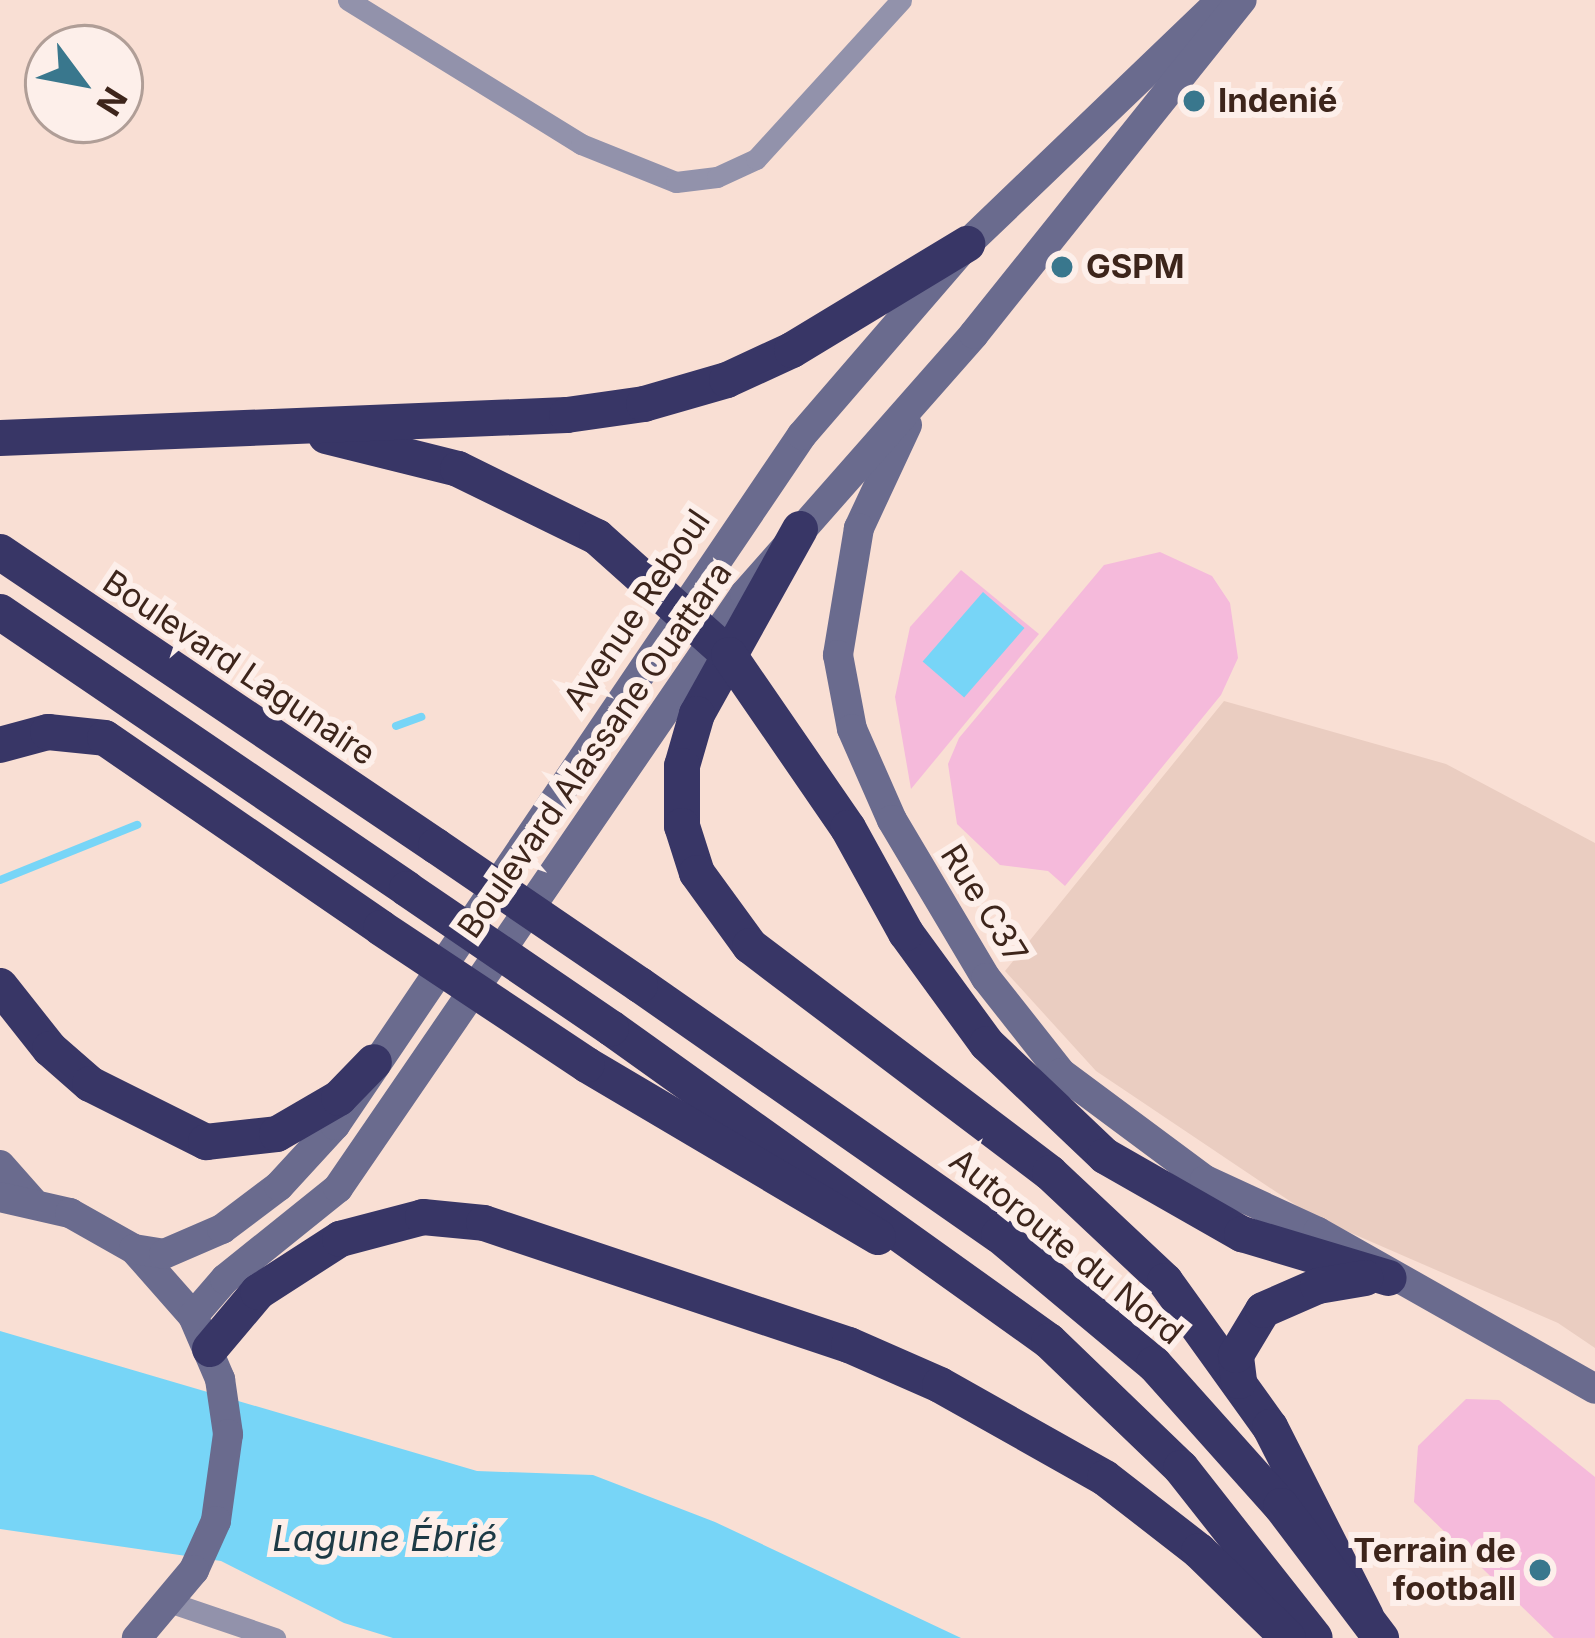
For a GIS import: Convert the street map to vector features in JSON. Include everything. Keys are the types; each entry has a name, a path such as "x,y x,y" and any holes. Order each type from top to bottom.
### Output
{"highway":[{"path":"0,439 233,424 567,415 644,404 728,380 792,350 967,244"},
{"path":"233,424 387,446 458,469 597,537 729,655 848,828 907,932 987,1044 1105,1156 1242,1234 1389,1278"},
{"path":"800,529 719,671 687,748 682,826 697,873 750,946 1121,1234 1193,1313 1305,1488 1373,1627"},
{"name":"Boulevard Lagunaire","path":"0,552 640,985"},
{"path":"0,612 611,1028 973,1283 1065,1355 1181,1468 1315,1638"},
{"path":"0,745 48,732 105,738 587,1064 826,1212 973,1283"},
{"name":"Autoroute du Nord","path":"640,985 1083,1301 1219,1434 1373,1627"},
{"path":"0,986 50,1048 90,1084 206,1142 253,1142 295,1126 374,1062"},
{"path":"215,1364 258,1292 340,1239 423,1217 484,1223 849,1345 959,1395 1105,1478 1199,1551 1288,1638"},
{"path":"1239,1381 1236,1355 1263,1310 1318,1286 1389,1278"}],"main road":[{"name":"Avenue Reboul","path":"134,1249 164,1254 222,1228 279,1186 335,1125 802,435 967,244 1221,0"},
{"name":"Boulevard Alassane Ouattara","path":"193,1316 225,1279 308,1218 361,1158 665,703 800,529 922,393 1242,0"},
{"name":"Rue C37","path":"922,393 859,528 841,596 838,655 853,729 892,820 954,931 1061,1072 1205,1180 1318,1232 1389,1278 1595,1389"},
{"path":"0,1165 32,1201"},
{"path":"0,1197 32,1201 134,1249 193,1316 215,1364 227,1468 194,1570 172,1603 136,1638"}],"street":[{"path":"348,0 580,144 676,182 717,177 756,159 901,0"},
{"path":"172,1603 275,1638"}],"shaded area":[{"path":"1160,552 1212,576 1230,603 1238,658 1221,695 1065,886 1048,871 1000,865 957,824 948,764 959,738 1104,565"},
{"path":"961,570 1039,634 911,789 895,697 910,627"},
{"path":"1224,701 1446,764 1595,843 1595,1348 1558,1323 1312,1216 1096,1071 1005,971"},
{"name":"Terrain de football","path":"1466,1399 1499,1400 1595,1477 1595,1638 1554,1638 1414,1502 1418,1446"}],"water":[{"path":"983,592 1025,628 964,698 923,661"},
{"name":"Lagune Ébrié","path":"0,1331 477,1471 593,1475 715,1522 961,1638 393,1638 344,1623 221,1561 0,1529"}],"waterway":[{"path":"396,726 421,717"},
{"path":"0,880 137,825"}],"place":[{"name":"Indenié","path":"1194,101"},
{"name":"GSPM","path":"1062,267"},
{"name":"Terrain de football","path":"1540,1570"}]}
